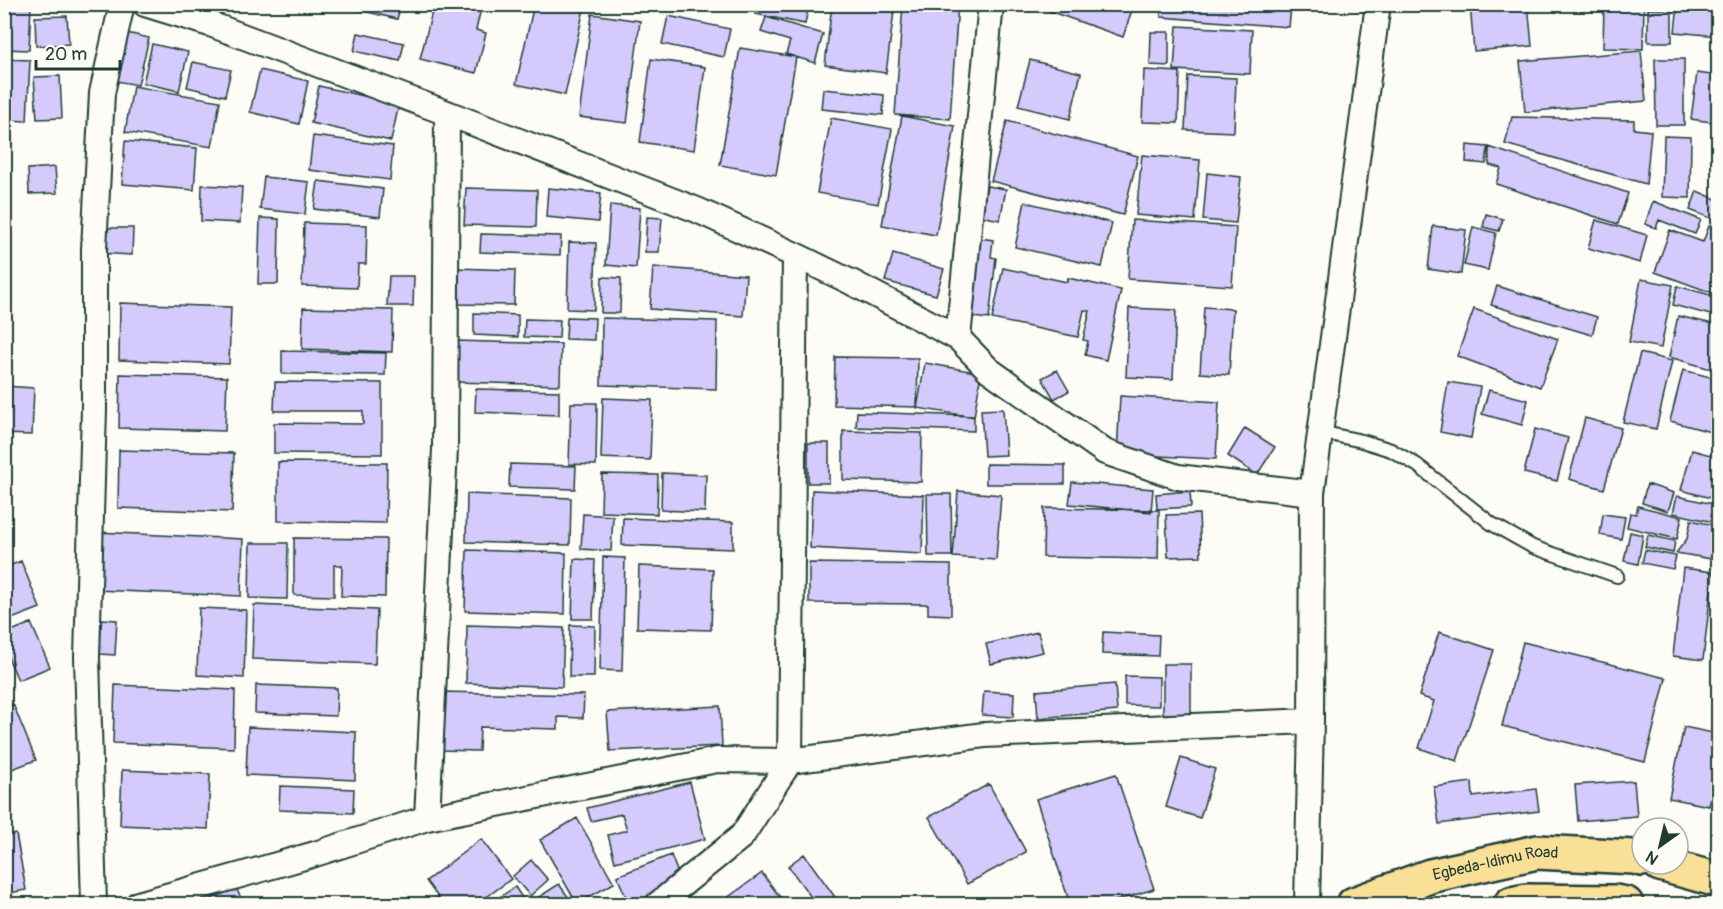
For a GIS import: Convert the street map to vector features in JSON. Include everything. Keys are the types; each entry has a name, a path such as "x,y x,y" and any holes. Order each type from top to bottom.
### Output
{"main road":[{"name":"Egbeda-Idimu Road","path":"1354,904 1430,876 1537,852 1630,857"},
{"path":"1690,872 1719,880"},
{"path":"1511,904 1527,901 1626,904"}],"street":[{"path":"94,904 87,657 94,409 94,249 102,93 122,4"},
{"path":"145,4 171,8 447,113 697,210 795,255 957,338 989,370 1105,452 1178,477 1312,493"},
{"path":"957,338 991,4"},
{"path":"1307,904 1312,493 1378,4"},
{"path":"427,818 445,449 447,113"},
{"path":"658,904 742,836 790,761 795,255"},
{"path":"138,904 315,854 427,818 717,760 790,761 984,735 1311,722"}],"lane":[{"path":"1320,432 1390,450 1417,465 1492,524 1533,547 1617,576"}],"building":[{"path":"4,4 31,4 29,50 4,49"},
{"path":"352,4 401,4 397,19 351,8"},
{"path":"434,4 482,4 476,30 486,33 476,73 420,59"},
{"path":"534,4 585,4 565,95 516,84"},
{"path":"757,4 809,4 805,24 755,14"},
{"path":"832,4 895,4 886,73 825,65"},
{"path":"903,4 958,4 950,119 895,115"},
{"path":"1029,4 1134,4 1123,37"},
{"path":"1162,4 1253,4 1291,7 1289,27 1161,17"},
{"path":"1470,4 1528,4 1532,46 1474,51"},
{"path":"1604,4 1644,4 1643,49 1603,48"},
{"path":"1678,4 1718,4 1718,36 1675,32"},
{"path":"1648,9 1672,9 1672,42 1648,42"},
{"path":"592,14 640,21 627,123 579,117"},
{"path":"67,16 69,44 36,46 35,17"},
{"path":"668,16 730,29 724,57 662,44"},
{"path":"766,17 823,34 815,63 786,54 790,41 761,32"},
{"path":"1177,26 1252,30 1250,74 1174,70"},
{"path":"1151,32 1169,32 1169,66 1150,65"},
{"path":"127,33 149,38 138,85 116,81"},
{"path":"358,33 404,43 400,61 354,51"},
{"path":"152,44 188,52 179,91 143,83"},
{"path":"740,48 796,57 776,175 720,165"},
{"path":"1641,51 1646,101 1525,112 1520,61"},
{"path":"4,59 30,60 27,121 4,120"},
{"path":"651,59 705,67 694,150 640,142"},
{"path":"1655,59 1684,59 1684,125 1656,125"},
{"path":"1030,60 1081,73 1070,119 1018,106"},
{"path":"193,62 231,70 225,96 187,87"},
{"path":"260,70 308,81 299,124 250,112"},
{"path":"1144,70 1180,72 1178,123 1142,122"},
{"path":"1697,73 1718,76 1718,123 1691,119"},
{"path":"60,76 62,118 37,119 34,77"},
{"path":"1188,76 1236,78 1234,132 1185,130"},
{"path":"133,86 220,101 212,147 125,132"},
{"path":"319,86 399,104 391,141 311,123"},
{"path":"823,89 884,95 883,115 821,109"},
{"path":"902,116 955,126 936,235 882,225"},
{"path":"1512,117 1634,120 1634,129 1651,131 1646,184 1505,144"},
{"path":"831,118 892,129 878,204 817,193"},
{"path":"1007,121 1138,156 1123,215 991,181"},
{"path":"313,136 393,146 390,180 309,170"},
{"path":"1664,136 1691,137 1690,198 1662,197"},
{"path":"125,141 197,148 194,190 122,184"},
{"path":"1467,145 1488,147 1486,164 1466,162"},
{"path":"1489,147 1628,193 1618,224 1496,184 1501,168 1489,165"},
{"path":"1142,155 1200,160 1195,220 1136,215"},
{"path":"55,167 57,193 29,194 28,169"},
{"path":"1207,173 1241,177 1236,223 1203,220"},
{"path":"264,177 309,182 305,214 260,209"},
{"path":"318,181 383,189 380,217 314,209"},
{"path":"202,185 242,187 240,223 201,221"},
{"path":"987,186 1006,189 1000,220 981,216"},
{"path":"466,188 537,190 536,227 464,225"},
{"path":"548,188 601,193 598,222 546,217"},
{"path":"1697,191 1718,200 1718,221 1690,210"},
{"path":"1653,201 1701,220 1695,234 1659,220 1656,228 1645,224"},
{"path":"1025,202 1112,223 1102,267 1015,247"},
{"path":"610,205 640,208 636,268 606,265"},
{"path":"1486,214 1503,219 1499,231 1483,227"},
{"path":"647,217 662,218 659,252 645,252"},
{"path":"260,218 279,219 278,284 258,284"},
{"path":"1132,220 1236,227 1232,286 1128,279"},
{"path":"1596,220 1647,235 1640,263 1588,248"},
{"path":"304,223 367,225 366,264 358,264 357,288 302,286"},
{"path":"1433,226 1466,230 1461,274 1428,269"},
{"path":"1709,226 1718,229 1718,295 1655,272 1670,230 1703,242"},
{"path":"1473,227 1496,233 1488,270 1464,265"},
{"path":"98,228 133,228 132,255 97,253"},
{"path":"481,234 561,236 560,255 480,252"},
{"path":"973,237 993,240 991,257 996,258 989,319 964,316"},
{"path":"569,242 596,243 594,310 567,309"},
{"path":"893,254 944,269 936,295 885,281"},
{"path":"653,267 746,275 743,316 650,309"},
{"path":"455,268 515,270 514,305 453,304"},
{"path":"1003,268 1067,282 1068,278 1121,290 1106,360 1085,355 1088,341 1083,340 1090,311 1084,310 1078,337 992,319"},
{"path":"389,276 414,276 413,306 387,306"},
{"path":"602,277 621,278 620,313 601,313"},
{"path":"1641,279 1673,285 1661,348 1629,342"},
{"path":"1497,286 1597,317 1592,335 1491,305"},
{"path":"1677,286 1718,297 1718,317 1673,305"},
{"path":"120,303 231,307 229,364 119,360"},
{"path":"1204,307 1233,309 1229,375 1200,373"},
{"path":"303,308 393,310 392,352 302,349"},
{"path":"1129,308 1176,310 1173,379 1126,377"},
{"path":"1474,309 1558,339 1540,387 1457,356"},
{"path":"474,313 518,315 518,337 474,335"},
{"path":"1678,316 1718,325 1718,371 1669,357"},
{"path":"567,317 595,318 594,340 566,339"},
{"path":"602,318 717,321 716,389 601,385"},
{"path":"525,319 560,320 559,338 524,337"},
{"path":"456,341 561,344 560,385 455,382"},
{"path":"282,351 386,353 385,375 282,374"},
{"path":"1640,353 1672,361 1656,429 1623,422"},
{"path":"835,357 918,358 917,407 834,405"},
{"path":"925,363 981,373 974,417 917,408"},
{"path":"1057,370 1069,391 1054,399 1042,378"},
{"path":"1683,370 1718,379 1718,434 1670,421"},
{"path":"120,374 227,377 225,431 119,428"},
{"path":"275,382 382,383 382,454 274,453 274,423 363,424 363,411 274,411"},
{"path":"1448,382 1480,387 1471,438 1440,432"},
{"path":"4,386 34,388 32,435 4,434"},
{"path":"476,389 559,391 559,415 475,412"},
{"path":"1489,390 1528,400 1522,425 1482,414"},
{"path":"1120,396 1219,402 1216,459 1117,454"},
{"path":"603,398 652,400 650,460 601,458"},
{"path":"571,403 597,403 596,465 569,464"},
{"path":"1003,409 1006,455 984,456 981,410"},
{"path":"857,412 974,416 974,431 856,427"},
{"path":"1585,418 1621,428 1604,489 1569,479"},
{"path":"1245,428 1275,447 1257,475 1228,456"},
{"path":"1535,429 1568,438 1557,481 1524,473"},
{"path":"843,431 922,433 921,482 843,480"},
{"path":"808,443 829,443 829,483 808,483"},
{"path":"119,450 234,453 232,512 118,508"},
{"path":"1692,450 1718,457 1718,500 1681,490"},
{"path":"278,462 387,463 386,523 278,521"},
{"path":"510,464 576,466 575,489 509,487"},
{"path":"986,464 1065,465 1065,484 986,484"},
{"path":"662,473 706,475 705,512 661,510"},
{"path":"602,474 658,475 657,514 601,512"},
{"path":"1072,482 1153,489 1151,512 1069,504"},
{"path":"1647,484 1674,493 1668,511 1642,503"},
{"path":"812,490 924,495 922,554 810,548"},
{"path":"958,491 1001,495 996,560 953,557"},
{"path":"1190,491 1191,507 1157,509 1156,494"},
{"path":"467,494 571,498 570,545 466,542"},
{"path":"927,494 951,494 952,556 928,556"},
{"path":"1677,496 1718,505 1718,523 1673,513"},
{"path":"1638,506 1682,517 1677,539 1627,527 1630,513 1636,514"},
{"path":"1044,508 1159,510 1158,559 1043,557"},
{"path":"583,514 613,516 611,551 581,549"},
{"path":"1199,514 1201,556 1168,557 1166,515"},
{"path":"1603,514 1625,517 1621,539 1600,535"},
{"path":"623,518 733,522 733,549 622,545"},
{"path":"1691,520 1718,526 1718,560 1676,553 1687,539"},
{"path":"96,532 243,539 241,596 94,590"},
{"path":"1630,532 1643,535 1638,564 1624,561"},
{"path":"1648,535 1675,541 1673,553 1645,547"},
{"path":"294,538 386,539 385,597 341,596 342,565 334,565 334,596 294,595"},
{"path":"250,543 288,543 287,599 249,598"},
{"path":"467,550 566,553 565,614 465,611"},
{"path":"1645,550 1676,556 1673,569 1642,563"},
{"path":"603,557 625,558 622,671 600,670"},
{"path":"574,559 595,560 593,619 572,619"},
{"path":"21,561 40,608 4,622 4,568"},
{"path":"809,563 951,565 951,615 928,614 928,604 809,603"},
{"path":"639,566 713,569 711,630 637,628"},
{"path":"1683,568 1713,572 1703,660 1673,656"},
{"path":"254,605 377,610 375,664 252,659"},
{"path":"199,608 246,610 244,678 197,675"},
{"path":"101,619 117,620 115,655 100,654"},
{"path":"31,623 50,667 18,680 4,648 4,634"},
{"path":"467,625 564,628 562,687 466,683"},
{"path":"570,625 595,626 594,677 569,677"},
{"path":"1038,632 1043,652 991,664 986,644"},
{"path":"1103,632 1159,635 1158,656 1102,654"},
{"path":"1439,632 1494,650 1457,761 1419,748 1434,701 1419,696"},
{"path":"1523,642 1666,678 1645,762 1502,726"},
{"path":"1163,664 1191,664 1191,715 1163,714"},
{"path":"1125,676 1159,677 1159,706 1125,705"},
{"path":"1115,684 1117,711 1038,718 1036,691"},
{"path":"115,685 235,690 234,748 113,743"},
{"path":"256,685 337,688 336,716 255,713"},
{"path":"984,691 1014,693 1013,717 982,715"},
{"path":"439,692 584,695 583,718 558,717 558,729 480,727 479,751 438,750"},
{"path":"13,704 36,760 4,772 4,708"},
{"path":"720,706 722,746 610,751 607,712"},
{"path":"248,727 356,732 355,780 246,775"},
{"path":"1684,727 1718,734 1718,764 1709,806 1669,798"},
{"path":"1181,758 1215,769 1200,818 1166,807"},
{"path":"122,770 210,774 208,829 120,825"},
{"path":"1116,774 1154,889 1105,904 1070,904 1036,799"},
{"path":"1634,781 1637,816 1578,821 1575,785"},
{"path":"690,782 705,839 615,862 608,835 627,830 622,814 591,821 587,808"},
{"path":"1472,782 1473,797 1536,789 1539,811 1439,824 1434,787"},
{"path":"989,784 1026,852 967,884 929,817"},
{"path":"280,786 354,789 353,813 279,810"},
{"path":"577,818 614,883 577,904 540,840"},
{"path":"16,834 26,890 4,894 4,836"},
{"path":"481,839 511,879 477,904 443,904 426,881"},
{"path":"804,854 840,904 816,904 788,866"},
{"path":"671,855 682,884 629,904 617,876"},
{"path":"531,860 548,880 530,896 513,876"},
{"path":"762,873 785,904 725,904 723,901"},
{"path":"559,884 573,904 535,904 533,901"},
{"path":"515,887 526,904 496,904 494,901"},
{"path":"236,888 244,904 200,904"}]}
